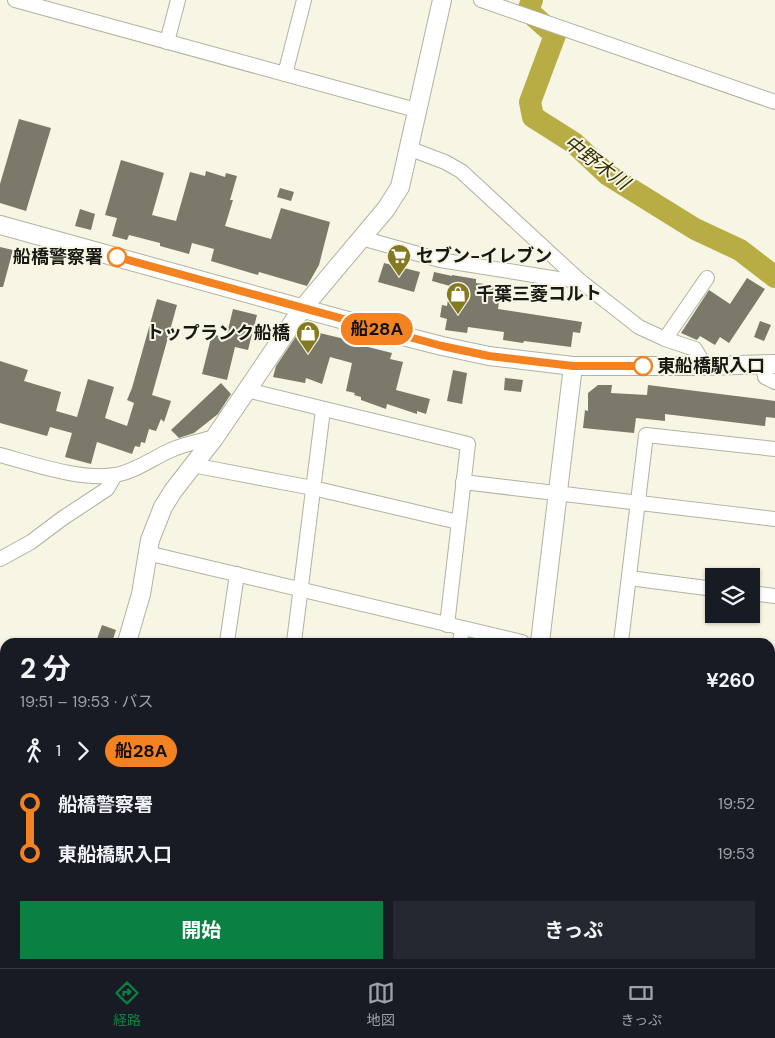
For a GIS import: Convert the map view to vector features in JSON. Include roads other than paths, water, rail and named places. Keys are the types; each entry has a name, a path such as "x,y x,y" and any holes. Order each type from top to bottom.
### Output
{"street":[{"path":"15,0 416,110"},
{"path":"167,42 178,0"},
{"path":"285,74 304,0"},
{"path":"128,638 140,594 147,553 163,507 192,465 215,437 302,309 386,209 400,187 442,0"},
{"path":"481,0 775,102"},
{"path":"408,148 445,162 461,171 579,280 639,327 665,339 695,349 705,366"},
{"path":"0,225 302,309 442,346 489,356 573,366 769,364 765,377 775,382"},
{"path":"361,238 440,260 558,279 579,280"},
{"path":"665,339 707,278"},
{"path":"540,638 573,366"},
{"path":"247,390 468,444 447,625"},
{"path":"295,638 323,410"},
{"path":"622,638 646,435 775,449"},
{"path":"0,455 54,470 95,476 115,475 133,470 173,449 215,437"},
{"path":"192,465 313,488 458,522"},
{"path":"0,559 31,542 107,489 115,475"},
{"path":"463,482 775,519"},
{"path":"147,553 505,638"},
{"path":"228,638 237,574"},
{"path":"629,578 705,587"},
{"path":"760,594 775,596"},
{"path":"461,638 462,628"}],"waterway":[{"name":"中野木川","path":"532,0 528,11 555,35 530,102 533,117 574,143 608,175 695,229 740,250 775,277"}],"place":[{"name":"船橋警察署","path":"117,257"},
{"name":"セブン-イレブン","path":"399,277"},
{"name":"千葉三菱コルト","path":"458,315"},
{"name":"トップランク船橋","path":"308,354"},
{"name":"東船橋駅入口","path":"643,366"}]}
